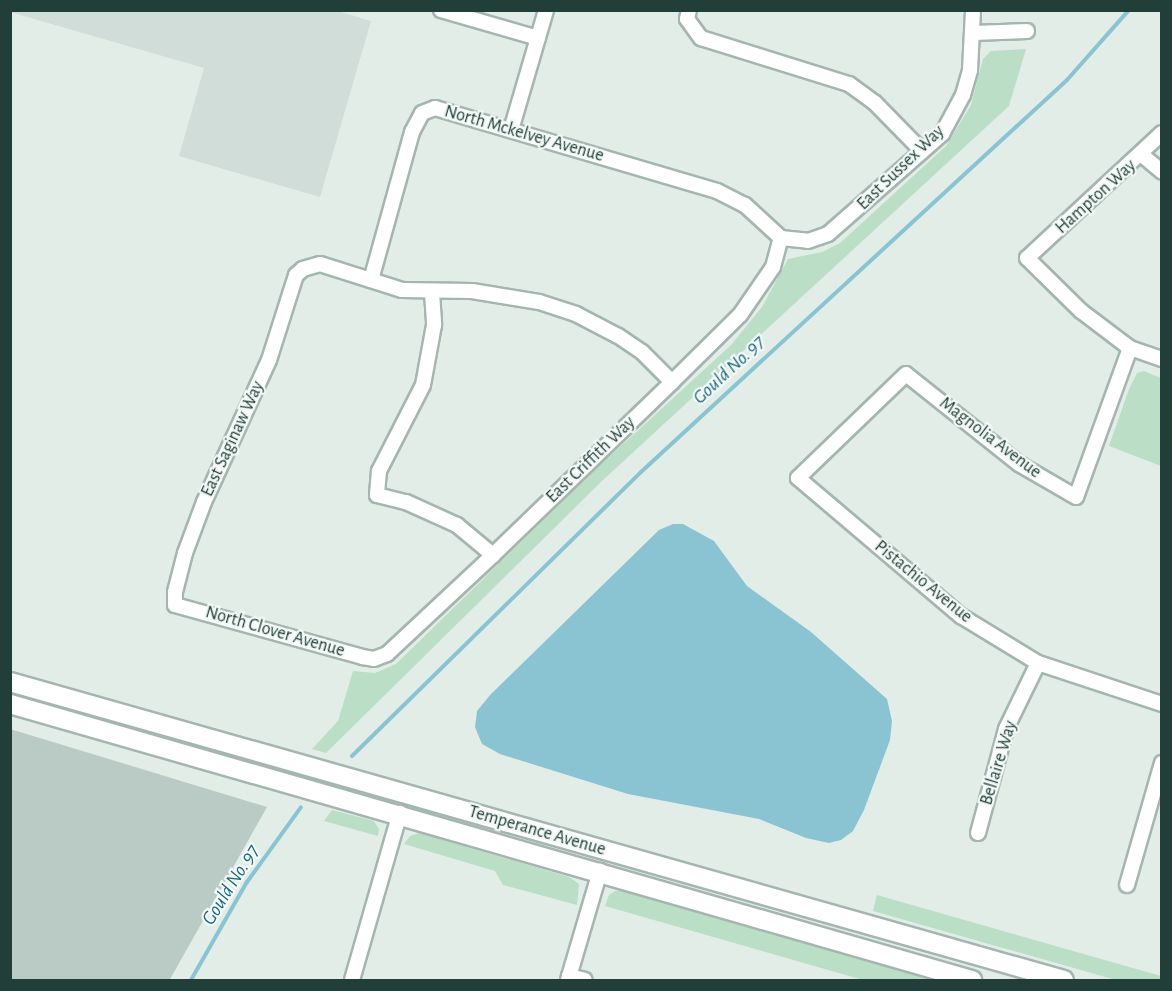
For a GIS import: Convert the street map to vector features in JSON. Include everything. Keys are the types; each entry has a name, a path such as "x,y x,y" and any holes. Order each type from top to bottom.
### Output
{"main road":[{"name":"Temperance Avenue","path":"10,682 1064,981"},
{"name":"Temperance Avenue","path":"10,704 400,813 972,981"},
{"path":"400,813 420,806 506,831 525,828"}],"street":[{"path":"441,10 538,38"},
{"path":"511,130 546,10"},
{"path":"689,10 687,19 701,38 849,84 875,104 922,152"},
{"name":"East Sussex Way","path":"781,238 808,241 828,234 942,134 963,95 970,70 974,33 973,10"},
{"path":"974,33 1027,31"},
{"name":"North Mckelvey Avenue","path":"371,280 412,132 422,113 435,108 717,191 745,205 781,238"},
{"name":"Hampton Way","path":"1130,348 1082,311 1027,258 1142,155 1161,133"},
{"path":"1142,155 1161,172"},
{"name":"East Criffith Way","path":"374,659 392,649 493,555 740,315 772,267 781,238"},
{"name":"East Saginaw Way","path":"175,605 180,572 200,512 269,360 296,275 320,264 371,280"},
{"path":"371,280 402,290 471,291 539,302 576,314 642,352 672,382"},
{"path":"432,292 434,325 423,385 380,471 375,488 377,495 406,502 457,525 493,555"},
{"path":"1130,348 1161,359"},
{"name":"Magnolia Avenue","path":"906,374 1019,464 1076,497 1130,348"},
{"name":"Pistachio Avenue","path":"906,374 798,478 961,616 1038,663 1161,704"},
{"name":"North Clover Avenue","path":"175,605 374,659"},
{"name":"Bellaire Way","path":"978,833 1006,729 1038,663"},
{"path":"1127,885 1161,763"},
{"path":"352,981 400,813"},
{"path":"585,981 569,978 600,871"}],"shaded area":[{"path":"334,10 371,21 320,197 179,156 204,68 10,12"}],"green space":[{"path":"1026,49 1009,106 602,481 326,753 312,749 338,721 353,671 375,673 396,664 597,468 731,345 762,307 788,259 822,252 840,243 946,146 971,105 983,59 991,51"},
{"path":"1144,371 1161,378 1161,466 1109,446 1129,389 1137,373"},
{"path":"332,810 374,821 379,829 378,836 324,821"},
{"path":"419,833 569,877 579,884 577,905 503,885 495,871 404,844 410,836"},
{"path":"615,891 624,891 933,980 863,980 605,906 609,895"},
{"path":"877,895 1161,976 1161,980 1116,980 873,911"}],"water":[{"path":"673,524 683,524 714,541 747,586 811,632 887,699 892,721 890,740 864,810 853,831 841,840 829,843 806,838 759,819 628,794 500,754 482,744 475,727 477,711 491,694 659,530"}],"building":[{"path":"10,729 267,807 169,981 10,981"}],"waterway":[{"name":"Gould No. 97","path":"352,756 641,472 1067,80 1129,10"},
{"name":"Gould No. 97","path":"191,980 247,882 301,807"}]}
